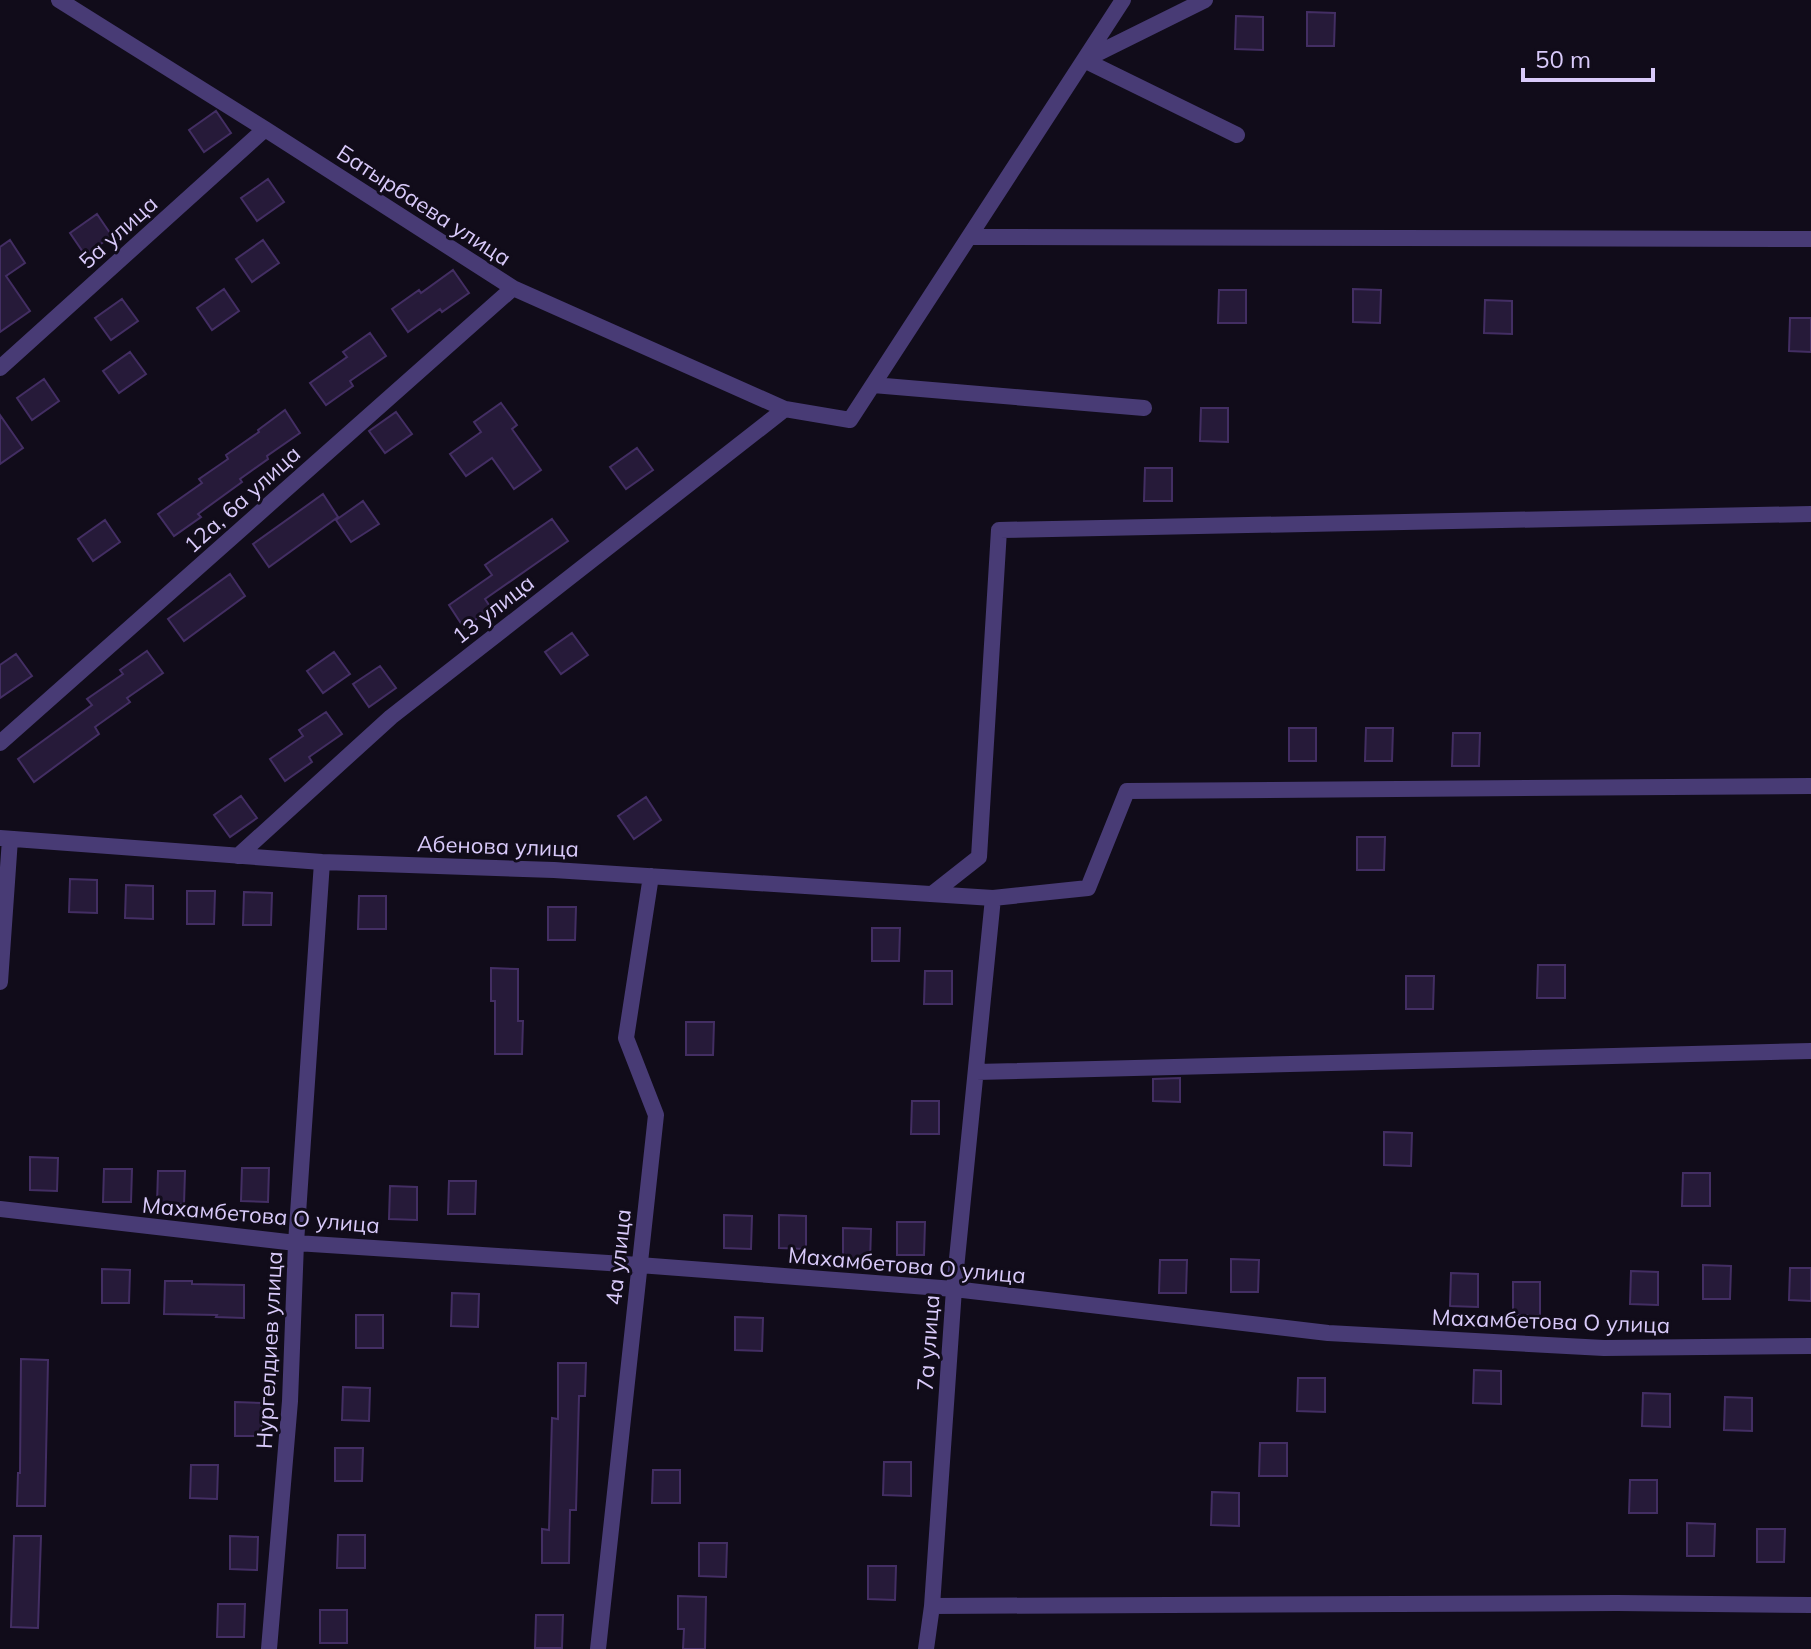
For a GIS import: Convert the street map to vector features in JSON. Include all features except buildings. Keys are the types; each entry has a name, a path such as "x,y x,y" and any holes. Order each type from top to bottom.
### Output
{"street":[{"name":"Батырбаева улица","path":"59,0 513,288 785,409 850,420 873,385"},
{"path":"1123,0 873,385 1144,408"},
{"path":"1084,60 1205,0"},
{"path":"1084,60 1237,135"},
{"name":"5а улица","path":"0,368 265,129"},
{"path":"969,237 1811,239"},
{"name":"12а, 6а улица","path":"0,743 513,288"},
{"name":"13 улица","path":"238,856 391,717 785,409"},
{"path":"932,894 979,857 999,530 1811,514"},
{"name":"Абенова улица","path":"5,839 322,862 554,870 993,898 1088,888 1127,791 1811,786"},
{"path":"0,982 5,839"},
{"name":"Нургелдиев улица","path":"269,1649 290,1401 296,1243 322,862"},
{"name":"4а улица","path":"598,1649 656,1115 626,1038 651,876"},
{"name":"7а улица","path":"926,1649 932,1606 954,1289 993,898"},
{"path":"976,1072 1811,1051"},
{"name":"Махамбетова О улица","path":"0,1209 296,1243 954,1289 1328,1333 1604,1348 1811,1346"},
{"path":"932,1606 1811,1605"}]}
